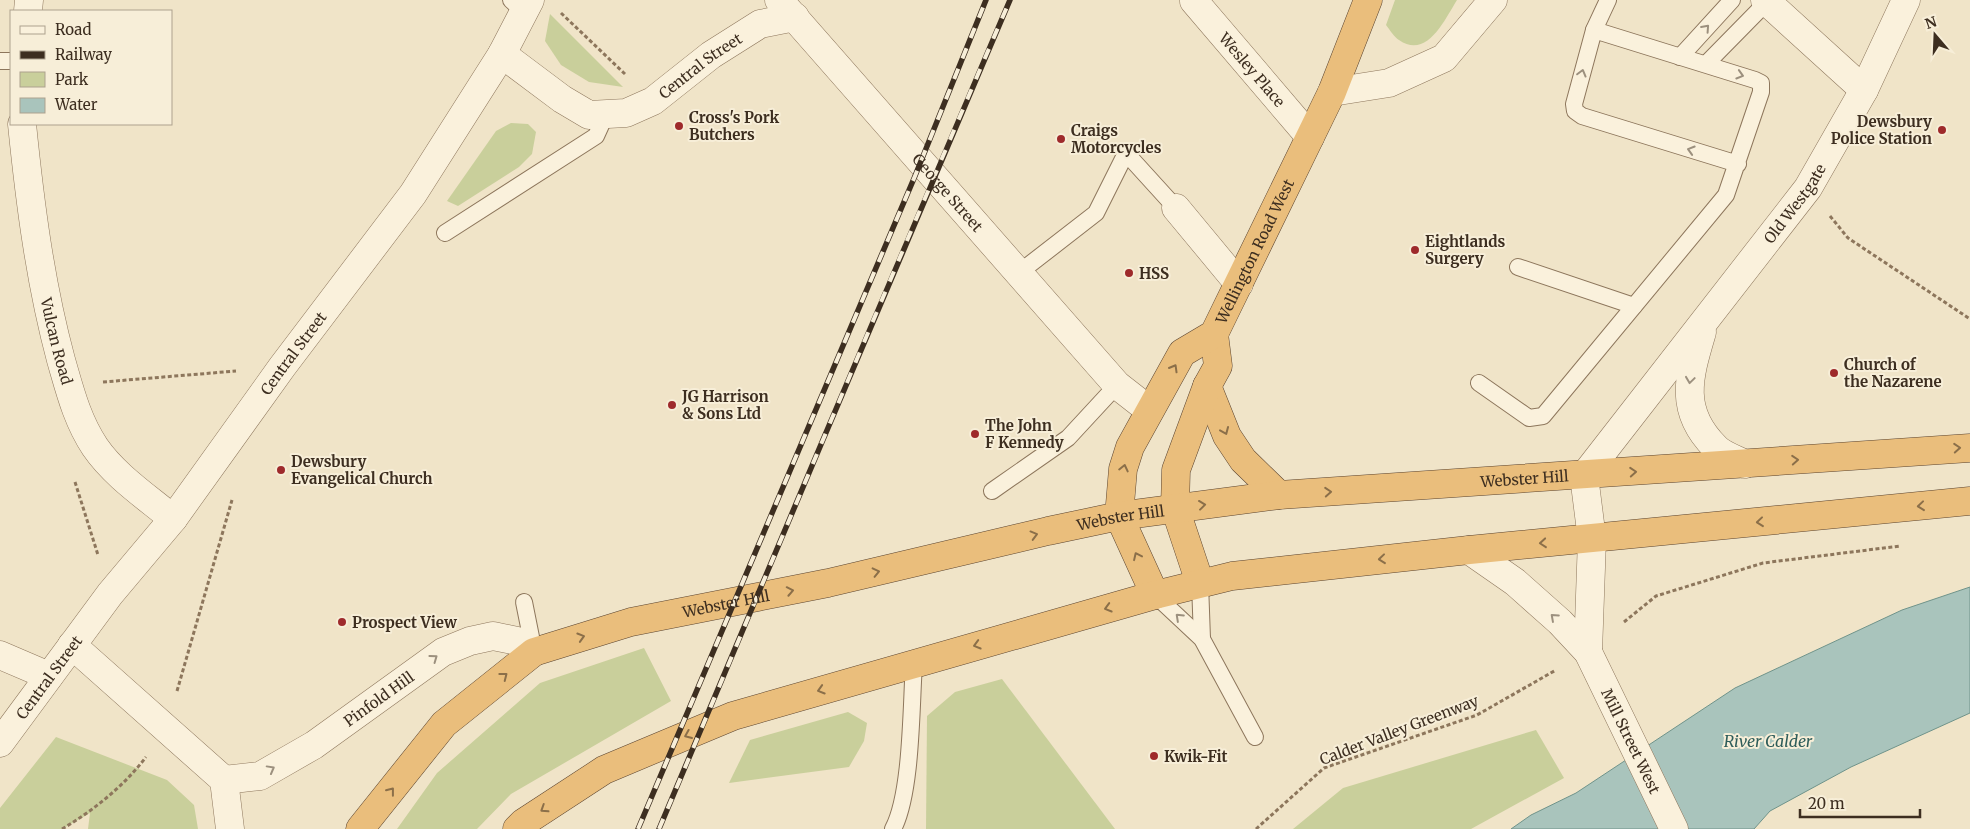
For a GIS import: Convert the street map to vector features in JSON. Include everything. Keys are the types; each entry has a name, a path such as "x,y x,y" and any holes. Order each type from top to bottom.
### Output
{"highway":[{"name":"Wellington Road West","path":"1119,516 1123,468 1130,447 1182,353 1214,334 1332,92 1368,0"},
{"path":"1200,583 1175,508 1176,470 1207,386 1218,366 1214,334"},
{"path":"1207,386 1227,436 1243,460 1279,495"},
{"name":"Webster Hill","path":"360,829 444,724 534,652 630,622 828,584 1119,516 1175,508 1279,495 1584,476 1970,448"},
{"path":"517,829 523,823 613,766 733,716 1200,583 1232,576 1469,550 1970,501"},
{"path":"1119,516 1155,595"}],"street":[{"path":"1332,92 1388,83 1444,58 1493,0"},
{"name":"Old Westgate","path":"1584,476 1808,188 1864,90 1906,0"},
{"name":"Wesley Place","path":"1194,1 1310,137"},
{"path":"1766,1 1864,90"},
{"path":"502,54 530,5"},
{"name":"Central Street","path":"0,743 110,594 173,519 282,367 413,194 502,54 562,99 589,115 626,113 652,101 712,55 760,24 784,5"},
{"name":"George Street","path":"784,5 1118,385"},
{"name":"Vulcan Road","path":"22,125 30,205 50,317 76,412 96,448 120,475 173,519"},
{"path":"1176,208 1239,284"},
{"name":"Old Westgate","path":"1707,317 1692,366 1688,394 1699,426 1716,449 1746,464"},
{"path":"1118,385 1149,410"},
{"path":"1584,476 1592,539"},
{"name":"Mill Street West","path":"1588,652 1592,539"},
{"name":"Mill Street West","path":"1469,550 1515,582 1560,622 1588,652 1674,829"},
{"name":"Pinfold Hill","path":"224,780 260,776 314,745 443,652 470,641 493,636 517,641 534,652"},
{"path":"72,645 224,780 230,829"},
{"path":"0,655 49,676"}],"lane":[{"path":"1608,0 1594,30 1574,104 1575,111 1582,116 1738,164"},
{"path":"1680,57 1732,0"},
{"path":"1706,64 1766,1"},
{"path":"1479,383 1529,418 1543,416 1726,195 1738,164 1761,92 1761,83 1594,30"},
{"path":"445,233 596,136 606,114"},
{"path":"1020,272 1096,213 1126,153 1176,208"},
{"path":"1518,266 1634,306"},
{"path":"992,490 1068,438 1118,385"},
{"path":"1200,583 1202,639"},
{"path":"1155,595 1202,639 1255,737"},
{"path":"524,602 534,652"},
{"path":"893,829 900,816 906,775 914,663"}],"path":[{"path":"530,5 652,101"},
{"path":"1808,188 1848,238 1970,319"},
{"path":"68,385 282,367"},
{"path":"62,829 90,812 137,769 166,729 232,498"},
{"path":"91,532 100,562"},
{"name":"Calder Valley Greenway","path":"1256,829 1324,768 1477,715 1588,652 1656,596 1763,563 1904,545"}],"green space":[{"path":"1395,0 1457,0 1434,35 1418,45 1409,45 1399,40 1386,25"},
{"path":"550,14 623,87 589,82 561,65 545,41"},
{"path":"511,123 528,124 536,132 532,154 519,167 458,206 447,201 496,131"},
{"path":"644,648 671,701 511,794 477,829 397,829 437,773 540,683"},
{"path":"1002,679 1115,829 926,829 927,716 955,692"},
{"path":"848,712 867,723 864,741 849,767 729,783 750,740"},
{"path":"1536,730 1564,778 1471,829 1293,829 1343,788"},
{"path":"56,737 167,780 194,805 198,829 88,829 90,813 62,829 0,829 0,808"}],"water":[{"name":"River Calder","path":"1970,587 1970,713 1851,767 1770,811 1754,829 1511,829 1531,815 1576,793 1735,688 1902,610"}],"railway":[{"path":"638,829 915,176 986,0"},
{"path":"659,829 877,310 1010,0"}],"place":[{"name":"Cross's Pork Butchers","path":"679,126"},
{"name":"Dewsbury Police Station","path":"1942,130"},
{"name":"Craigs Motorcycles","path":"1061,139"},
{"name":"Eightlands Surgery","path":"1415,250"},
{"name":"HSS","path":"1129,273"},
{"name":"Church of the Nazarene","path":"1834,373"},
{"name":"JG Harrison & Sons Ltd","path":"672,405"},
{"name":"The John F Kennedy","path":"975,434"},
{"name":"Dewsbury Evangelical Church","path":"281,470"},
{"name":"Prospect View","path":"342,622"},
{"name":"Kwik-Fit","path":"1154,756"}]}
